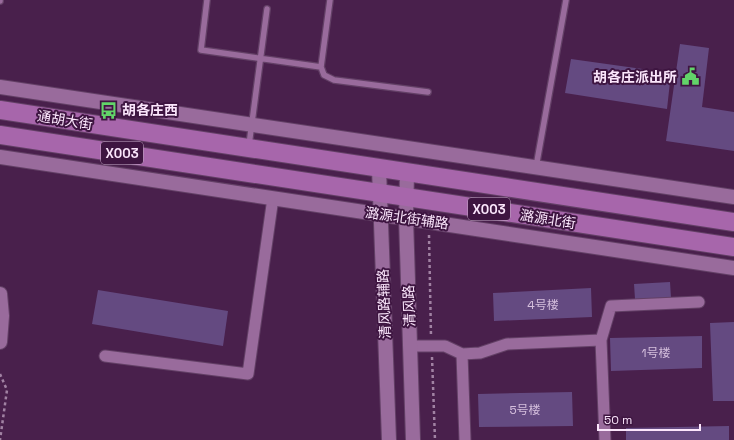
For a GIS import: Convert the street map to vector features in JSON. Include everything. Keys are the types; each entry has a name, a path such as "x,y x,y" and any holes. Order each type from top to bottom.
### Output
{"main road":[{"name":"通胡大街","path":"0,110 248,149"},
{"name":"通胡大街","path":"0,135 244,171"},
{"name":"潞源北街","path":"248,149 734,222"},
{"name":"潞源北街","path":"244,171 734,247"}],"street":[{"path":"0,87 252,126 734,197"},
{"name":"潞源北街辅路","path":"0,160 176,182 734,268"},
{"name":"清风路辅路","path":"379,169 389,440"},
{"name":"清风路","path":"408,173 406,218 413,440"},
{"path":"105,356 248,374 273,198"},
{"path":"0,294 2,316 0,342"},
{"path":"606,440 601,340 611,306 699,302"},
{"path":"410,346 445,346 462,354 480,353 507,344 601,340"},
{"path":"462,354 465,440"}],"lane":[{"path":"207,0 201,50 321,67"},
{"path":"330,0 321,67 324,75 334,80 428,92"},
{"path":"536,168 566,0"},
{"path":"248,149 267,9"}],"path":[{"name":"清风路","path":"429,221 434,440"},
{"path":"0,374 7,390 0,440"}],"building":[{"name":"胡各庄派出所","path":"680,44 709,48 702,107 734,112 734,151 666,141"},
{"path":"571,59 671,73 667,109 565,93"},
{"path":"670,282 671,298 635,299 634,284"},
{"path":"591,288 592,317 494,321 493,293"},
{"path":"98,290 228,311 223,346 92,324"},
{"path":"734,322 734,401 713,401 710,323"},
{"path":"702,336 702,368 611,371 610,338"},
{"path":"572,392 573,426 479,427 478,394"},
{"path":"729,426 729,440 626,440 626,428"}],"place":[{"name":"胡各庄派出所","path":"690,77"},
{"name":"胡各庄西","path":"109,110"}]}
